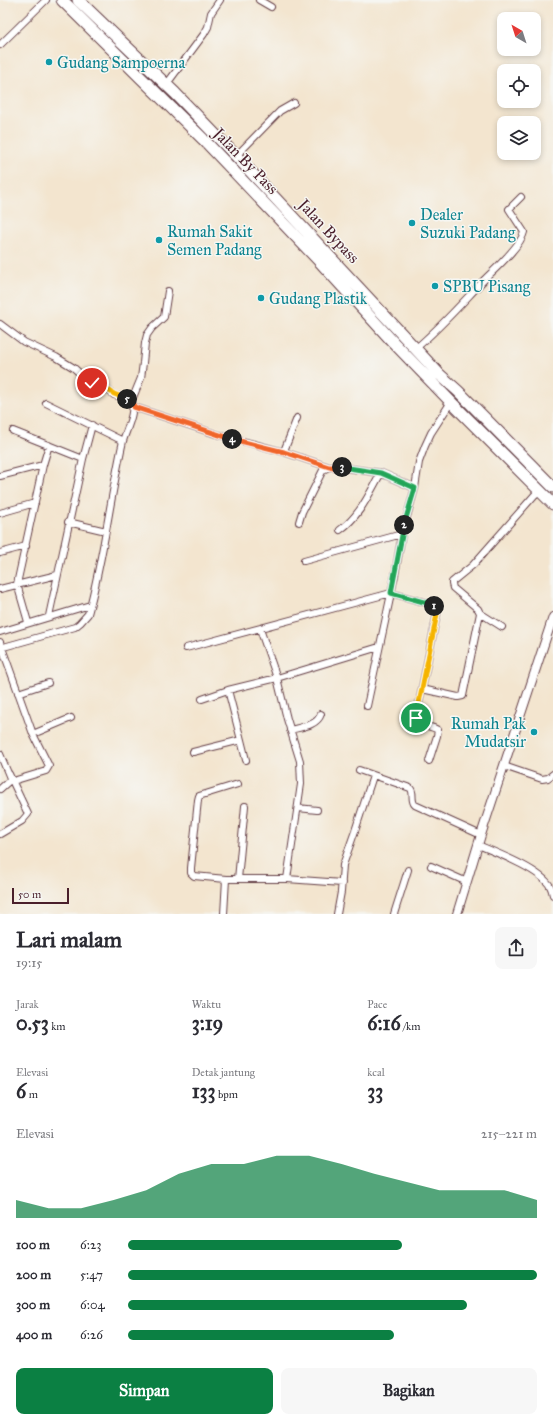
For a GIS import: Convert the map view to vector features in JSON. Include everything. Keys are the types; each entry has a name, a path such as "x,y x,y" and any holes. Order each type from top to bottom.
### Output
{"highway":[{"name":"Jalan By Pass","path":"62,0 173,108 451,402"},
{"name":"Jalan Bypass","path":"78,0 166,85 236,156 415,349 553,487"},
{"path":"235,173 244,165"},
{"path":"451,402 553,504"}],"street":[{"path":"0,45 46,0"},
{"path":"166,85 204,34 208,27 211,13 220,0"},
{"path":"259,0 271,7"},
{"path":"236,156 280,111 294,103"},
{"path":"415,349 433,334 496,269 522,238 524,232 509,209 521,197"},
{"path":"13,781 46,771 49,766 33,734 0,646 75,627 85,618 90,605 123,441 134,407 132,400 140,378 147,335 152,328 164,318 168,291"},
{"path":"0,324 24,342 56,357 74,368 88,381 104,387 114,394 132,400"},
{"path":"367,706 396,575 402,534 415,488 419,462 424,446 451,402"},
{"path":"46,403 123,441"},
{"path":"134,407 216,434 284,452 329,467 340,467 381,473 415,488"},
{"path":"284,452 296,418"},
{"path":"49,616 68,522 92,426"},
{"path":"13,431 83,459"},
{"path":"28,622 17,584 43,465 49,445"},
{"path":"0,476 43,465"},
{"path":"299,522 302,512 323,470 329,467"},
{"path":"340,530 358,514 381,473"},
{"path":"502,627 480,613 478,609 453,588 452,582 476,562 539,490"},
{"path":"0,513 35,503"},
{"path":"68,522 106,530"},
{"path":"304,561 402,534"},
{"path":"0,553 26,546"},
{"path":"0,589 57,575"},
{"path":"186,648 391,593 431,604 437,610 437,614 416,718 420,723 435,728 438,733 429,761"},
{"path":"0,632 28,622 90,605"},
{"path":"422,689 458,697 463,696 480,613"},
{"path":"457,914 481,835 553,617"},
{"path":"260,629 277,678 290,730 300,761 301,784 287,879"},
{"path":"202,699 228,690 277,678 379,647"},
{"path":"18,693 48,683"},
{"path":"228,690 246,760"},
{"path":"290,730 316,722 320,718 321,714"},
{"path":"33,734 71,718"},
{"path":"193,752 241,740"},
{"path":"0,754 28,814 22,821 0,834"},
{"path":"504,766 542,779 548,778 553,774"},
{"path":"359,770 410,788 413,791 413,802 415,805 481,835"},
{"path":"0,789 9,781 9,774"},
{"path":"337,914 341,892 343,865 373,776"},
{"path":"238,784 199,796 191,874 194,876 226,879 287,879 342,883"},
{"path":"238,878 245,806"},
{"path":"298,808 317,810"},
{"path":"478,845 514,860 542,878 551,887 553,895"},
{"path":"431,866 467,882"},
{"path":"394,914 408,870"},
{"path":"224,914 226,879"}],"place":[{"name":"Gudang Sampoerna","path":"49,62"},
{"name":"Dealer Suzuki Padang","path":"412,223"},
{"name":"Rumah Sakit Semen Padang","path":"159,240"},
{"name":"SPBU Pisang","path":"435,286"},
{"name":"Gudang Plastik","path":"261,298"},
{"name":"Rumah Pak Mudatsir","path":"534,732"}],"route":[{"path":"92,383 98,384 121,397 132,400 134,407 216,434 284,452 286,454 329,467 340,467 381,473 415,488 402,534 396,575 391,593 431,604 437,610 416,718"}]}
